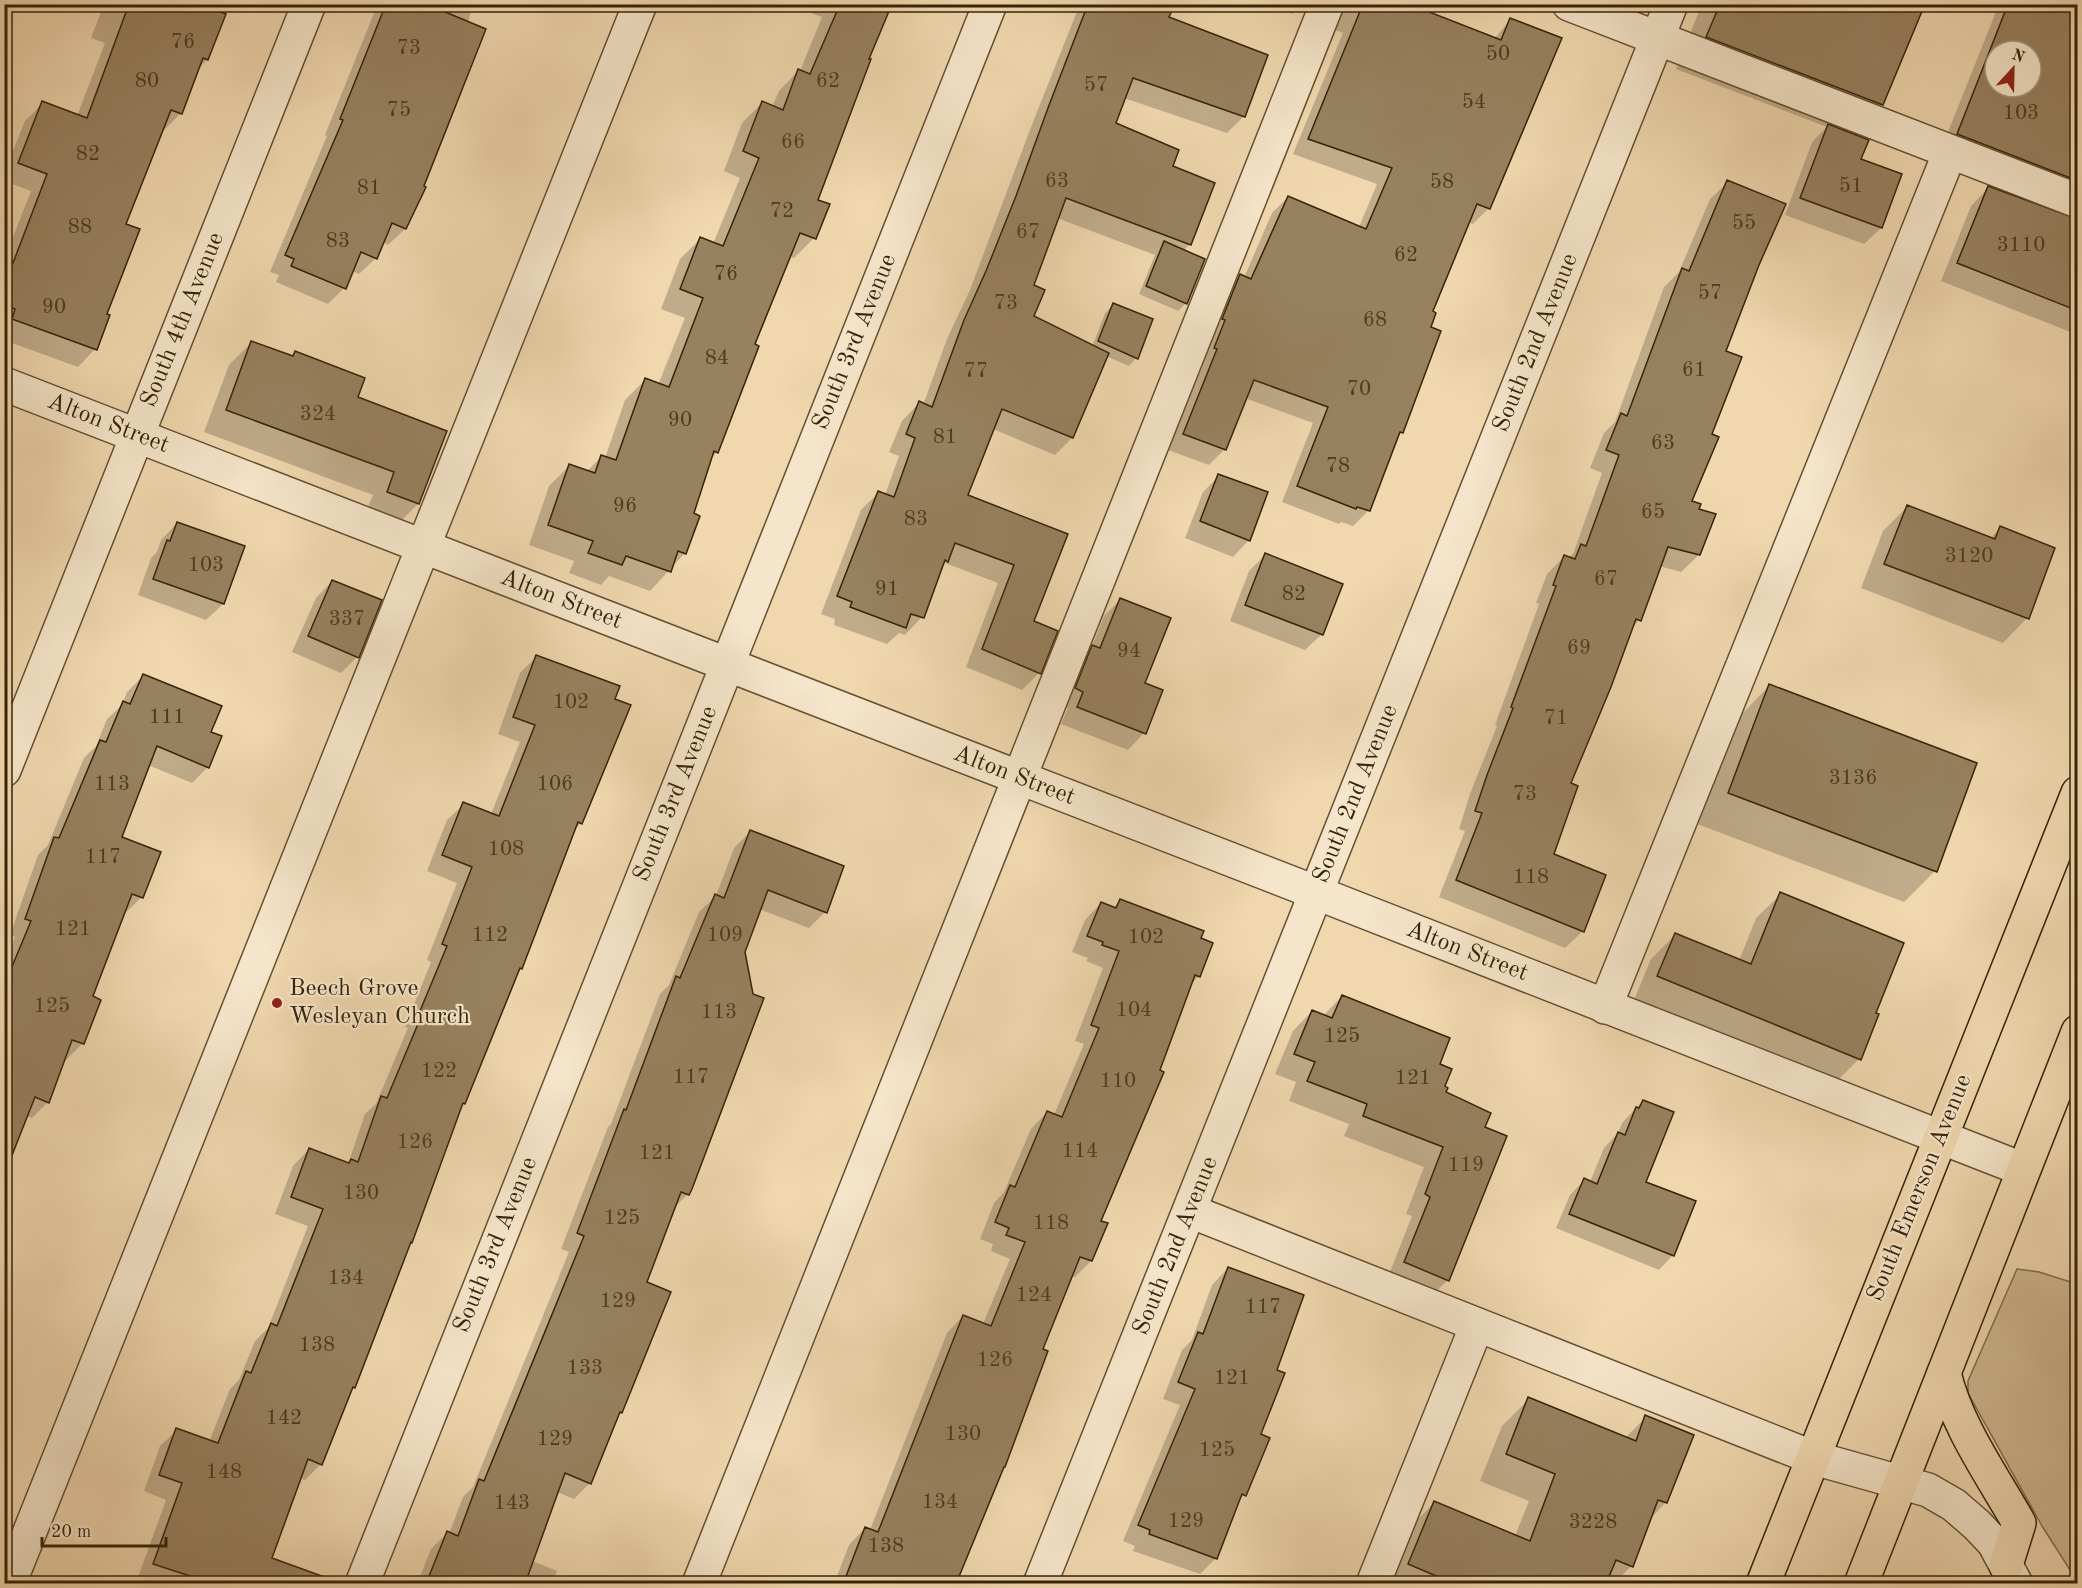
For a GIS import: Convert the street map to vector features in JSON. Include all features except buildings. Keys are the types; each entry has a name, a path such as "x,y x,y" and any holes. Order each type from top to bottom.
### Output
{"main road":[{"name":"South Emerson Avenue","path":"1763,1584 2078,793"},
{"path":"1861,1584 2022,1169 2078,1032"},
{"path":"1944,1373 1950,1398 1959,1417 2019,1523 2011,1574"}],"street":[{"name":"South 4th Avenue","path":"6,762 309,4"},
{"path":"9,1584 639,4"},
{"name":"South 3rd Avenue","path":"362,1584 990,4"},
{"path":"699,1584 1327,4"},
{"path":"1569,4 2078,201"},
{"name":"South 2nd Avenue","path":"1040,1584 1671,4"},
{"path":"1605,1007 1950,152"},
{"name":"Alton Street","path":"4,384 2022,1169"},
{"path":"1190,1211 1814,1458 1928,1490 1954,1505 1977,1525 1994,1544 2011,1574"},
{"path":"1373,1584 1477,1325"}],"shaded area":[{"path":"2017,1269 2039,1272 2077,1284 2077,1581 2042,1526 1968,1393 1968,1381"}],"place":[{"name":"Beech Grove Wesleyan Church","path":"277,1003"}]}
